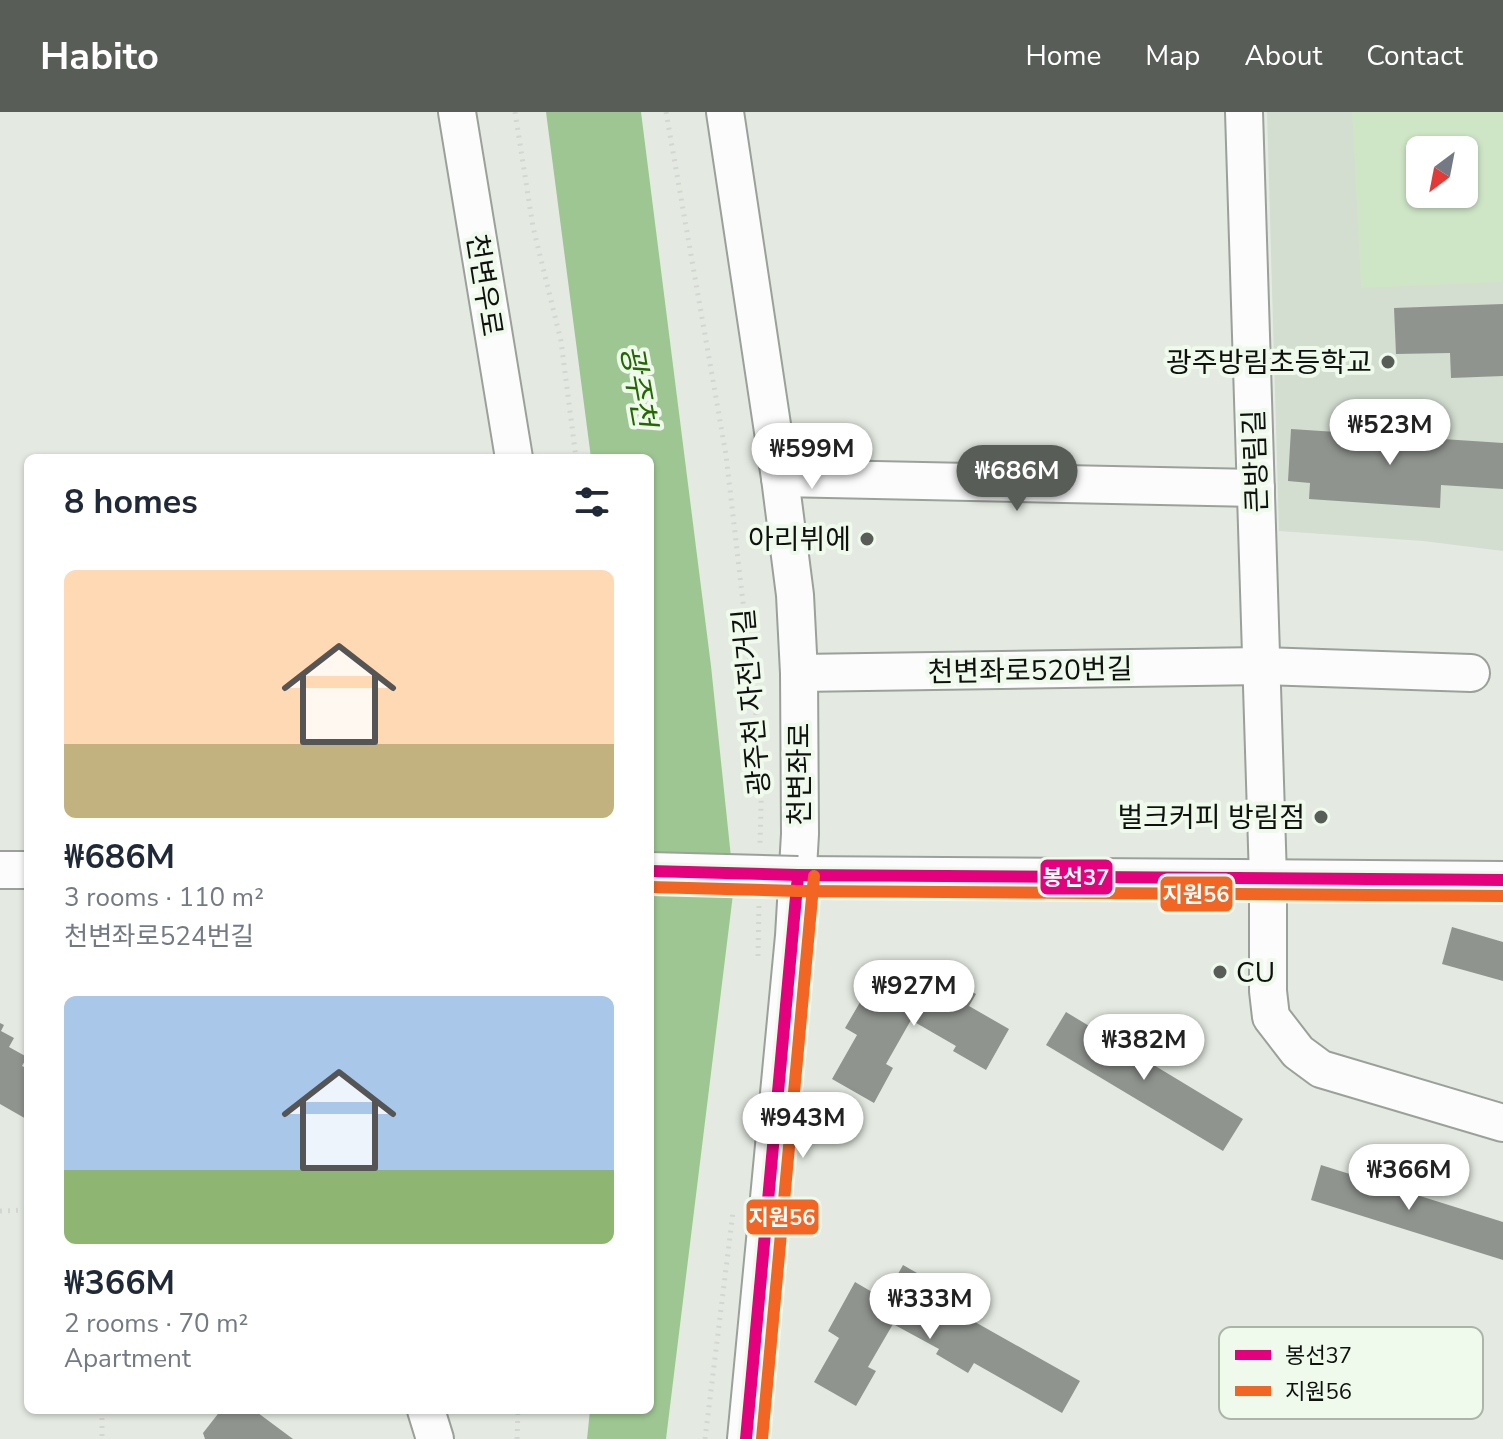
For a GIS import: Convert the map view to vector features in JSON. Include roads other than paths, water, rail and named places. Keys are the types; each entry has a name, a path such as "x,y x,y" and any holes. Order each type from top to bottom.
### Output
{"street":[{"name":"천변우로","path":"457,112 513,454"},
{"name":"천변좌로","path":"725,112 780,478 795,595 799,673 798,875 746,1439"},
{"name":"큰방림길","path":"1244,112 1271,1017 1298,1052 1321,1069 1503,1123"},
{"path":"780,478 1256,488"},
{"path":"1261,666 1471,673"},
{"name":"천변좌로520번길","path":"799,673 1261,666"},
{"path":"0,870 24,870"},
{"path":"654,871 1503,880"},
{"path":"427,1414 435,1439"},
{"path":"452,1439 455,1414"}],"water":[{"name":"광주천","path":"546,112 641,112 711,666 734,886 666,1439 587,1439 590,1414 654,1414 654,454 590,454"}],"place":[{"name":"광주방림초등학교","path":"1388,362"},
{"name":"아리뷔에","path":"867,539"},
{"name":"벌크커피 방림점","path":"1321,817"},
{"name":"CU","path":"1220,972"}]}
